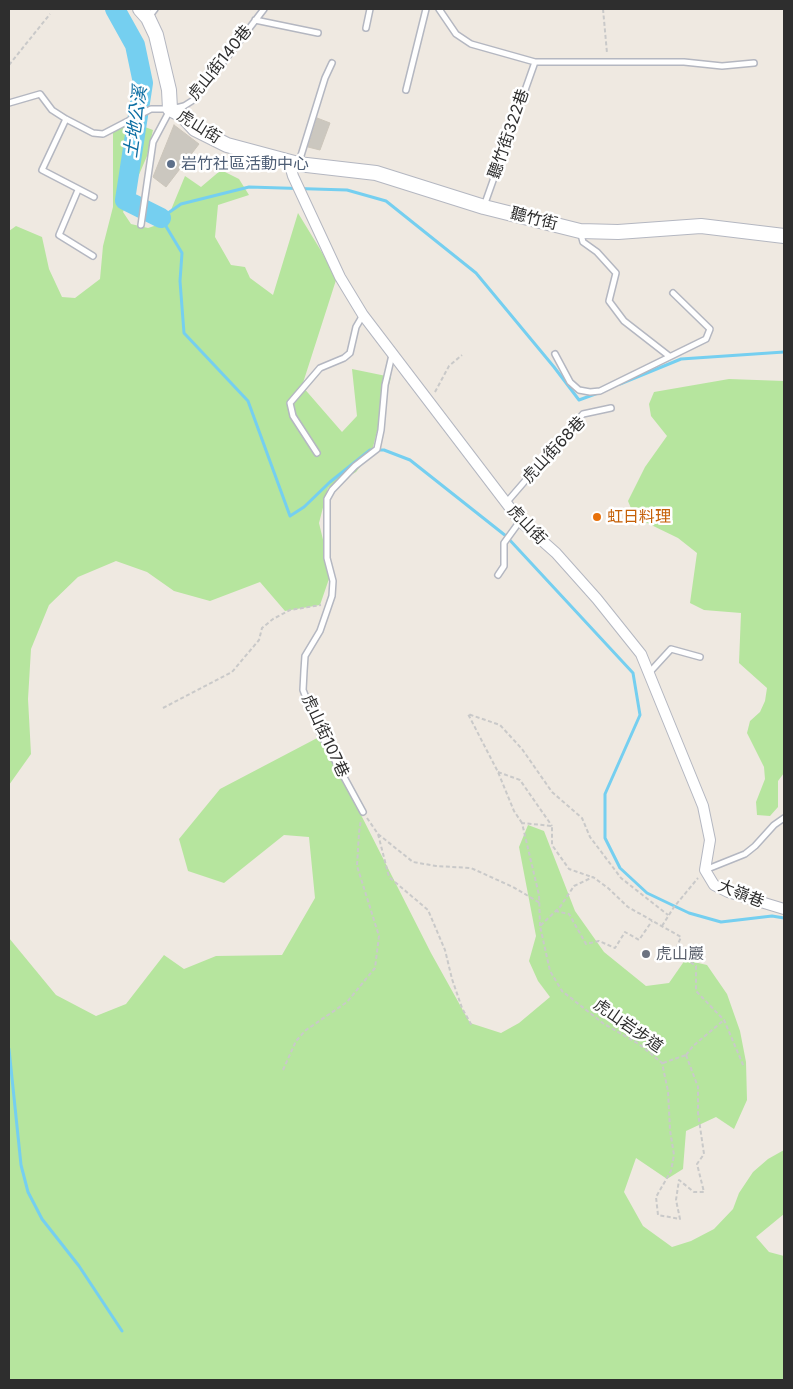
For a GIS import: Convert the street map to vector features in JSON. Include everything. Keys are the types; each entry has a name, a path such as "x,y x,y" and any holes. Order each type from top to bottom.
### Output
{"street":[{"name":"虎山街","path":"148,12 156,35 169,90 170,109 182,116 195,129 227,145 294,167 302,195 340,277 362,315 520,521 556,553 597,599 641,654 703,806 710,840 705,870"},
{"name":"聽竹街","path":"294,167 376,173 484,207 580,231 618,232 701,226 784,236"},
{"name":"大嶺巷","path":"705,870 714,885 728,892 784,909"}],"lane":[{"name":"虎山街140巷","path":"170,109 184,106 195,99 264,9"},
{"path":"366,28 370,9"},
{"path":"406,90 426,9"},
{"path":"439,9 456,34 471,44 535,62 684,62 722,66 754,63"},
{"path":"256,20 318,33"},
{"name":"聽竹街322巷","path":"484,207 535,62"},
{"path":"294,167 324,78 332,63"},
{"path":"9,103 40,94 52,110 66,120 93,133 103,134 151,109 170,109 154,142 140,225"},
{"path":"66,120 42,170 94,197"},
{"path":"78,190 59,235 93,256"},
{"path":"580,231 583,242 597,252 616,273 609,301 624,321 669,356"},
{"path":"555,354 570,382 579,390 590,392 600,391 706,339 710,329 673,293"},
{"path":"317,453 293,416 290,403 320,368 344,358 350,353 356,327 362,315"},
{"name":"虎山街107巷","path":"363,812 320,732 303,690 306,656 320,631 332,596 333,581 327,558 327,499 332,490 355,466 377,449 392,354"},
{"name":"虎山街68巷","path":"506,503 583,414 610,408"},
{"path":"498,576 504,566 504,543 520,521"},
{"path":"649,673 672,649 700,656"},
{"path":"705,870 744,854 784,818"}],"path":[{"path":"603,9 608,63"},
{"path":"9,65 50,14"},
{"path":"429,403 449,366 462,355"},
{"path":"163,708 232,672 259,640 262,628 273,619 290,610 328,604"},
{"name":"虎山岩步道","path":"668,916 621,878 590,837 582,818 552,792 522,749 500,724 468,714 498,772 514,811 522,823 540,895 540,926 550,971 562,991 604,1024 638,1044 662,1063 668,1091 670,1130 674,1155 670,1171 656,1197 658,1215 680,1219 676,1200 679,1180 694,1192 704,1192 697,1164 704,1154 698,1113 698,1088 686,1055"},
{"path":"498,772 520,780 552,826 552,845 569,870 593,877 608,888 628,908 681,937 675,951 696,966 696,991 724,1020 744,1066"},
{"path":"363,812 378,834 413,862 436,866 471,868 513,887 540,903"},
{"path":"283,1070 296,1041 306,1030 347,1002 375,968 379,936 358,866 359,833 363,812"},
{"path":"522,823 552,826"},
{"path":"378,834 389,877 428,910 445,950 462,1008 472,1026"},
{"path":"662,926 705,870"},
{"path":"540,926 555,911 574,886 593,877"},
{"path":"555,911 569,914 586,944 599,941 614,948 625,932 639,940 652,920"},
{"path":"662,1063 686,1055 693,1046 724,1020"}],"green space":[{"path":"126,120 153,130 147,156 123,212 131,224 148,228 166,222 185,176 201,187 221,170 239,179 249,195 218,205 215,237 231,265 245,267 250,278 273,295 298,213 337,277 302,386 342,432 357,416 352,369 391,377 372,451 356,472 328,488 319,523 331,573 320,605 285,611 260,582 210,601 174,591 147,572 116,561 78,577 49,605 31,649 28,699 31,754 9,785 9,231 16,226 42,237 49,269 62,297 75,298 100,279 103,246 113,207 113,129"},
{"path":"729,379 784,381 784,773 778,781 778,807 770,816 757,815 756,802 765,779 764,767 747,733 750,721 760,712 765,701 767,688 739,663 741,613 704,610 690,603 697,553 678,538 643,521 633,513 628,501 645,467 667,436 651,416 649,404 654,392"},
{"path":"321,736 431,953 470,1023 501,1033 519,1023 550,997 538,981 529,961 536,936 519,847 528,825 544,831 575,911 604,952 646,986 669,983 685,960 707,965 727,994 740,1031 746,1062 747,1100 734,1129 716,1117 686,1131 683,1169 667,1179 636,1158 624,1192 643,1226 672,1247 691,1241 714,1229 733,1209 739,1193 753,1172 768,1159 784,1150 784,1214 756,1237 769,1252 784,1256 784,1380 9,1380 9,938 56,995 96,1016 126,1004 164,955 184,969 216,956 282,955 315,898 309,837 284,835 224,883 188,871 179,839 220,789"}],"building":[{"path":"317,118 330,123 320,150 308,147"},
{"name":"岩竹社區活動中心","path":"174,125 199,144 166,187 153,177"}],"waterway":[{"name":"土地公溪","path":"115,9 135,45 143,83 125,200 161,218"},
{"path":"598,393 579,400 476,273 386,201 347,190 249,187 181,204 161,218 182,253 180,281 184,333 248,401 290,516 304,507 330,482 370,450 384,450 410,460 506,536 633,673 640,715 605,794 605,838 620,868 647,893 689,913 721,922 772,916 784,918"},
{"path":"620,384 681,359 784,352"},
{"path":"9,1049 21,1165 28,1192 42,1219 79,1266 122,1331"}],"place":[{"name":"岩竹社區活動中心","path":"171,164"},
{"name":"虹日料理","path":"597,517"},
{"name":"虎山巖","path":"646,954"}]}
